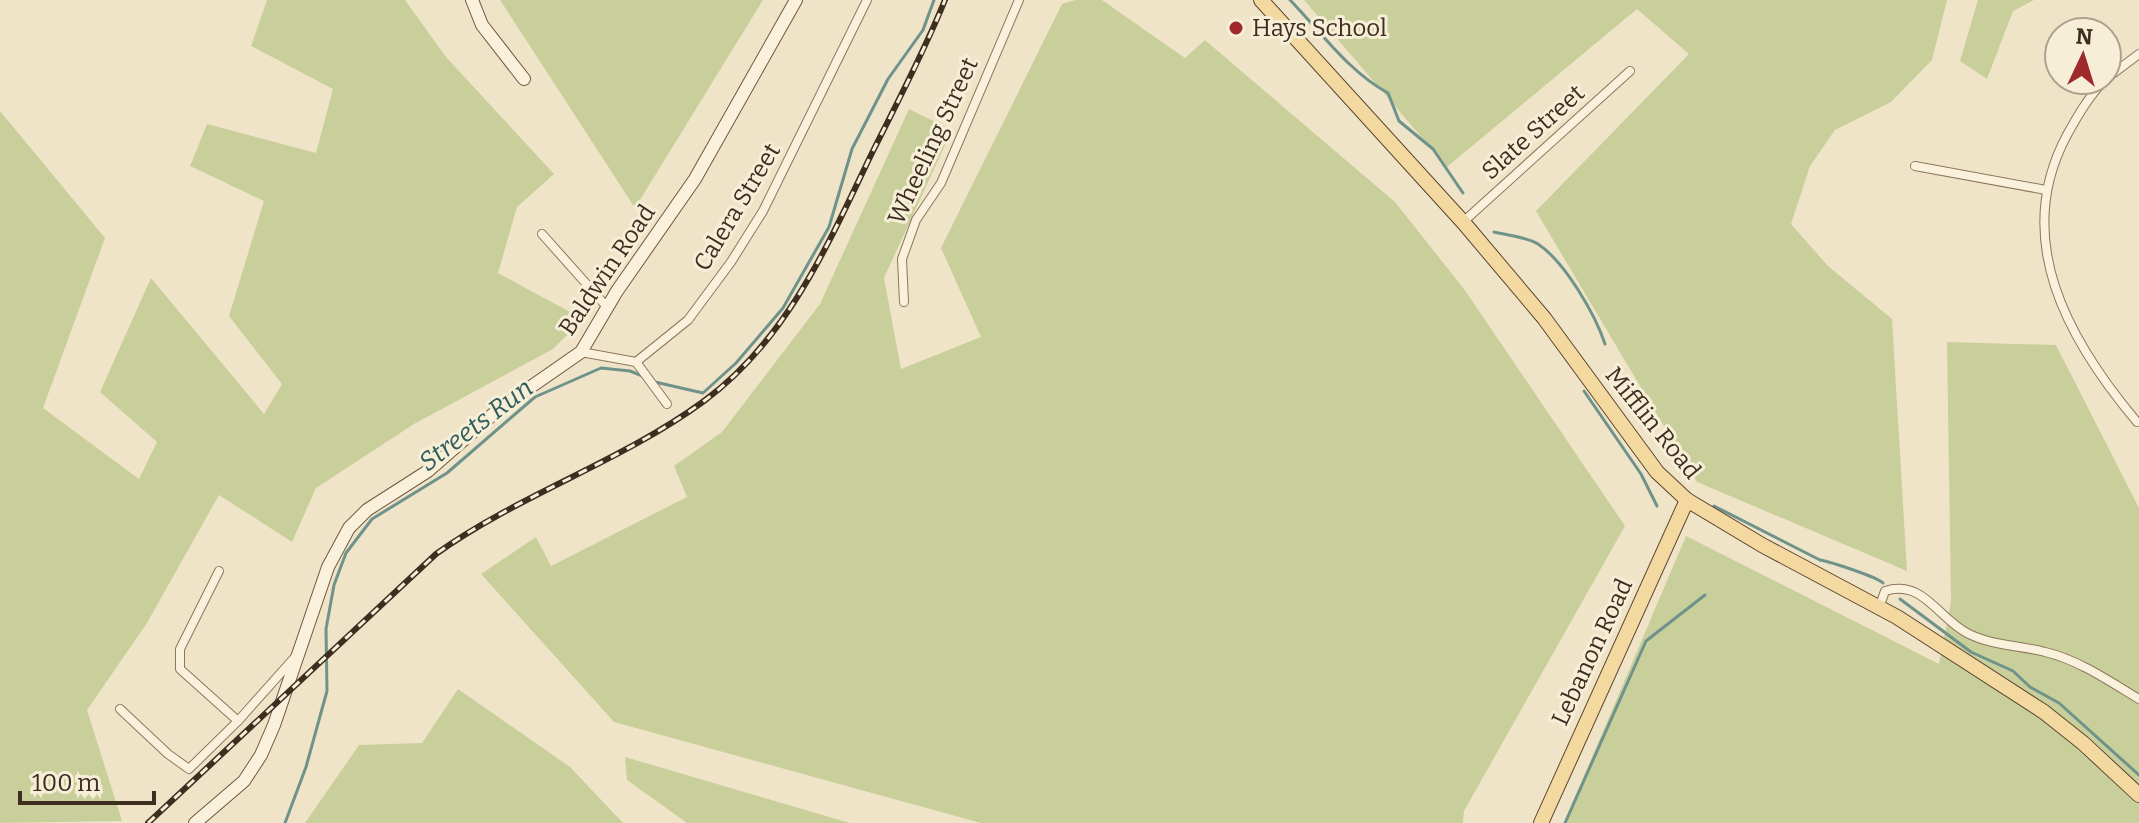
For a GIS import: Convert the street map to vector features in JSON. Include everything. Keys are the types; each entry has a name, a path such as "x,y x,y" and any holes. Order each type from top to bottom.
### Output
{"main road":[{"path":"472,0 482,25 524,79"},
{"name":"Baldwin Road","path":"195,823 244,781 261,755 328,567 349,528 367,510 428,471 499,409 581,352 607,307 695,179 796,0"},
{"name":"Mifflin Road","path":"1261,0 1463,222 1544,318 1657,472 1687,500 1879,608 2044,712 2139,795"},
{"name":"Lebanon Road","path":"1541,823 1687,500"}],"street":[{"name":"Calera Street","path":"636,362 688,320 731,262 763,211 867,0"},
{"name":"Wheeling Street","path":"904,302 902,259 916,220 941,183 1019,0"},
{"path":"2123,66 2139,54"},
{"name":"Slate Street","path":"1463,222 1630,71"},
{"path":"2092,96 2081,109 2053,161 2046,190 2044,244 2057,293 2094,367 2137,422"},
{"path":"1915,166 2046,190"},
{"path":"542,234 607,307"},
{"path":"581,352 636,362 667,404"},
{"path":"219,571 180,649 178,660 180,669 238,721"},
{"path":"1879,608 1885,591 1897,588 1915,592 1968,634 1998,644 2047,652 2091,670 2139,699"},
{"path":"120,709 189,769 238,721 299,652"}],"green space":[{"path":"267,0 405,0 446,57 554,174 517,207 498,273 583,319 553,349 414,424 316,488 292,542 219,495 147,623 87,710 122,821 0,823 0,111 105,238 43,408 139,479 157,442 100,392 151,278 264,414 282,384 229,316 264,201 190,166 207,124 316,153 333,89 251,46"},
{"path":"500,0 763,0 635,208"},
{"path":"1075,0 1102,0 1185,58 1205,40 1395,202 1464,289 1625,526 1464,811 1463,823 981,823 614,722 481,574 536,537 551,566 687,497 674,466 722,432 820,304 909,109 952,130 884,278 901,369 981,337 941,248 1062,4"},
{"path":"1304,0 1947,0 1932,60 1891,102 1835,130 1810,166 1791,224 1828,266 1892,319 1907,571 1697,482 1536,211 1689,54 1637,9 1447,167"},
{"path":"1978,0 2034,0 2013,11 1987,79 1960,61"},
{"path":"1947,342 2056,345 2139,508 2139,823 1564,823 1686,536 1939,664 1951,602"},
{"path":"458,689 570,767 623,823 305,823 359,745 422,743"},
{"path":"625,757 850,823 687,823 627,780"}],"waterway":[{"name":"Streets Run","path":"655,382 703,393 736,363 783,308 829,227 852,149 888,79 923,30 934,0"},
{"path":"1290,0 1348,63 1388,93 1399,121 1433,149 1463,193"},
{"path":"1494,232 1528,240 1548,252 1578,290 1605,344"},
{"name":"Streets Run","path":"285,823 306,767 327,691 326,629 334,585 346,553 372,519 447,473 535,397 601,368 630,371 645,377"},
{"path":"1584,391 1641,474 1657,506"},
{"path":"1714,506 1820,560 1883,583"},
{"path":"1565,823 1646,641 1705,595"},
{"path":"1900,599 1971,652 2013,671 2030,687 2059,703 2139,775"}],"railway":[{"path":"148,823 436,554 502,513 672,423 734,376 760,349 782,319 822,255 945,0"}],"place":[{"name":"Hays School","path":"1236,28"}]}
